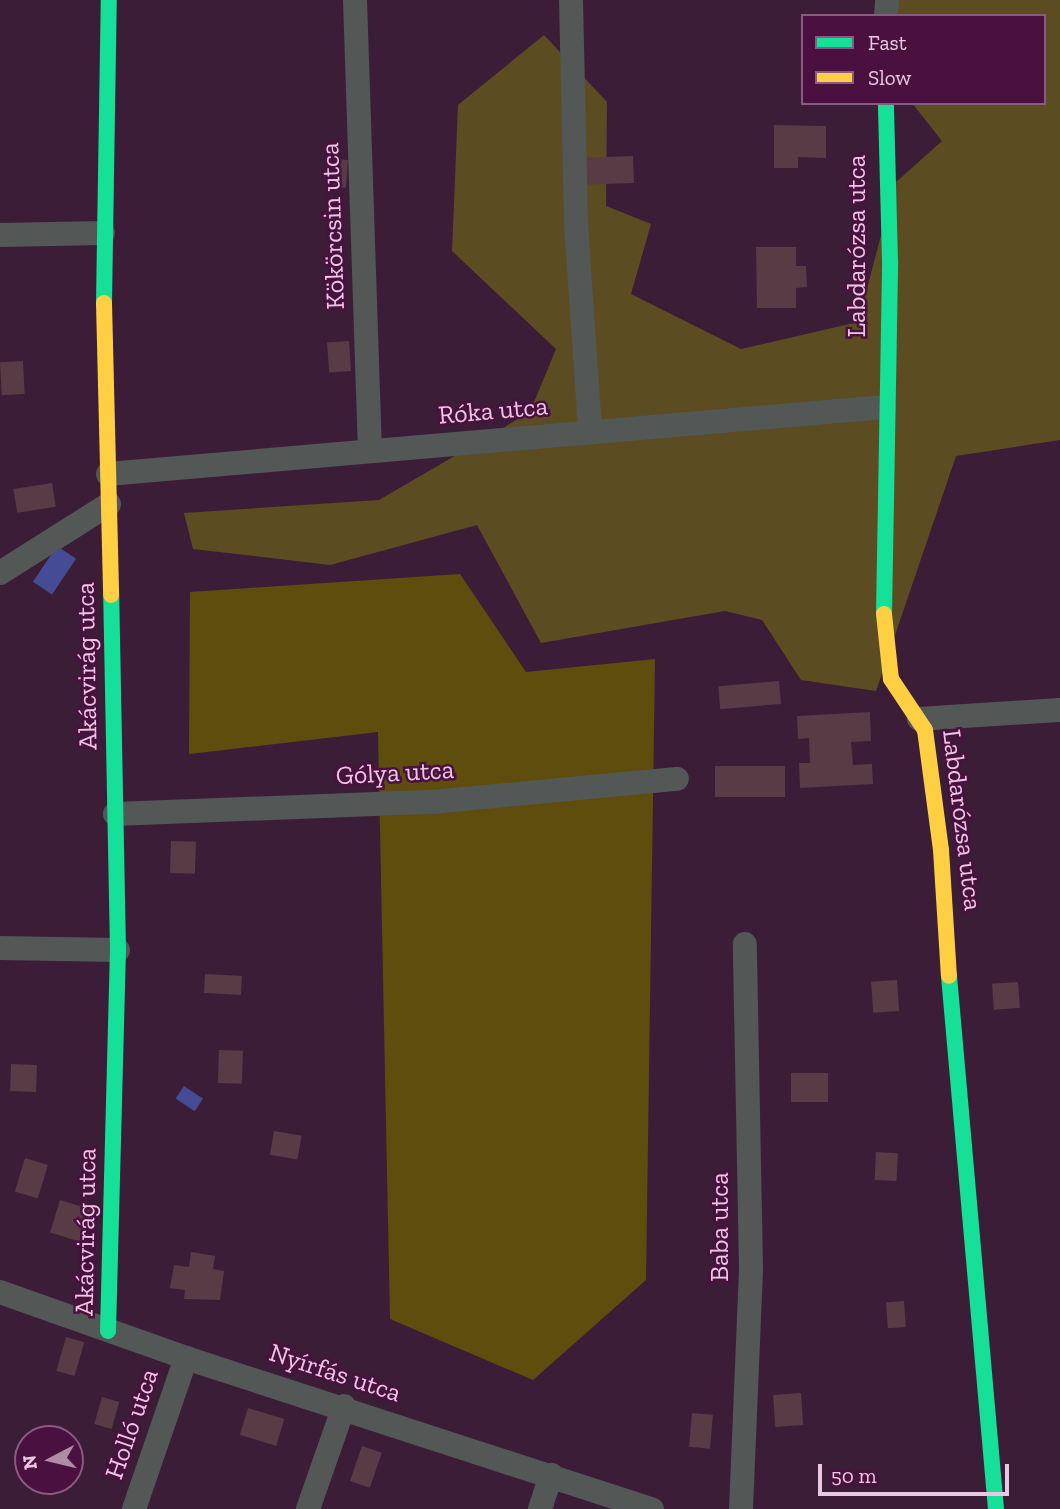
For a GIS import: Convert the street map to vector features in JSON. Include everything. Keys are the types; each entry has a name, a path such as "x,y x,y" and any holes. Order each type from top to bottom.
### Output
{"street":[{"name":"Akácvirág utca","path":"108,1331 118,950 103,233 109,0"},
{"name":"Kökörcsin utca","path":"355,0 370,451"},
{"path":"571,0 576,223 590,432"},
{"name":"Labdarózsa utca","path":"886,105 890,261 881,592 891,679 925,730 941,850 953,1038 996,1509"},
{"path":"0,235 103,233"},
{"name":"Róka utca","path":"108,474 884,407"},
{"path":"0,573 108,504"},
{"path":"919,719 1060,710"},
{"name":"Gólya utca","path":"115,814 432,802 677,779"},
{"name":"Baba utca","path":"741,1509 751,1268 745,944"},
{"path":"0,948 118,950"},
{"name":"Nyírfás utca","path":"0,1292 186,1358 344,1406 652,1509"},
{"name":"Holló utca","path":"134,1509 186,1358"},
{"path":"307,1509 344,1406"},
{"path":"540,1509 551,1475"}],"shaded area":[{"path":"898,0 1060,0 1060,440 956,456 876,691 801,680 762,620 725,611 541,643 477,525 330,565 193,549 184,513 379,500 530,412 556,349 452,251 458,105 544,35 607,102 606,206 651,224 631,294 741,349 858,322 895,183 942,141 914,105 1046,105 1046,14 898,14"},
{"path":"57,546 76,559 52,595 33,582"},
{"path":"460,574 526,672 655,659 646,1280 533,1380 390,1319 378,732 189,754 190,592"},
{"path":"184,1086 203,1099 195,1111 176,1098"}],"building":[{"path":"774,125 826,126 826,158 798,157 798,168 774,168"},
{"path":"633,156 634,183 585,185 584,158"},
{"path":"335,159 348,160 346,188 333,187"},
{"path":"756,247 796,247 796,266 806,266 807,287 796,288 796,308 757,308"},
{"path":"349,341 351,371 329,372 327,343"},
{"path":"23,361 25,394 2,395 0,362"},
{"path":"52,483 56,507 17,513 13,489"},
{"path":"779,681 781,704 720,709 718,686"},
{"path":"870,712 871,741 851,742 853,765 872,764 873,784 800,788 799,763 810,763 809,738 798,739 797,716"},
{"path":"715,766 785,766 785,797 715,797"},
{"path":"171,841 196,842 195,874 170,873"},
{"path":"205,974 242,976 241,995 204,993"},
{"path":"897,980 899,1011 873,1013 871,982"},
{"path":"1018,982 1020,1008 994,1010 992,984"},
{"path":"219,1050 243,1051 242,1084 218,1083"},
{"path":"11,1064 37,1065 36,1092 10,1091"},
{"path":"791,1073 828,1073 828,1102 791,1102"},
{"path":"274,1131 302,1136 297,1159 270,1155"},
{"path":"876,1152 898,1153 897,1181 875,1180"},
{"path":"25,1158 48,1165 38,1198 15,1191"},
{"path":"60,1200 93,1210 83,1242 50,1233"},
{"path":"191,1252 215,1256 213,1269 224,1271 220,1300 184,1299 185,1290 170,1288 174,1265 189,1267"},
{"path":"904,1301 906,1327 888,1328 886,1302"},
{"path":"66,1337 84,1342 75,1376 56,1371"},
{"path":"801,1393 803,1425 775,1427 773,1395"},
{"path":"102,1397 119,1402 112,1429 94,1424"},
{"path":"248,1408 284,1419 276,1446 240,1435"},
{"path":"692,1413 713,1415 710,1449 689,1447"},
{"path":"362,1446 382,1453 370,1488 350,1481"}],"traffic: fast":[{"path":"104,303 109,0"},
{"path":"884,614 890,261 886,105"},
{"path":"108,1331 118,950 111,595"},
{"path":"949,976 996,1509"}],"traffic: slow":[{"path":"104,303 111,595"},
{"path":"884,614 891,679 925,730 941,850 949,976"}]}
